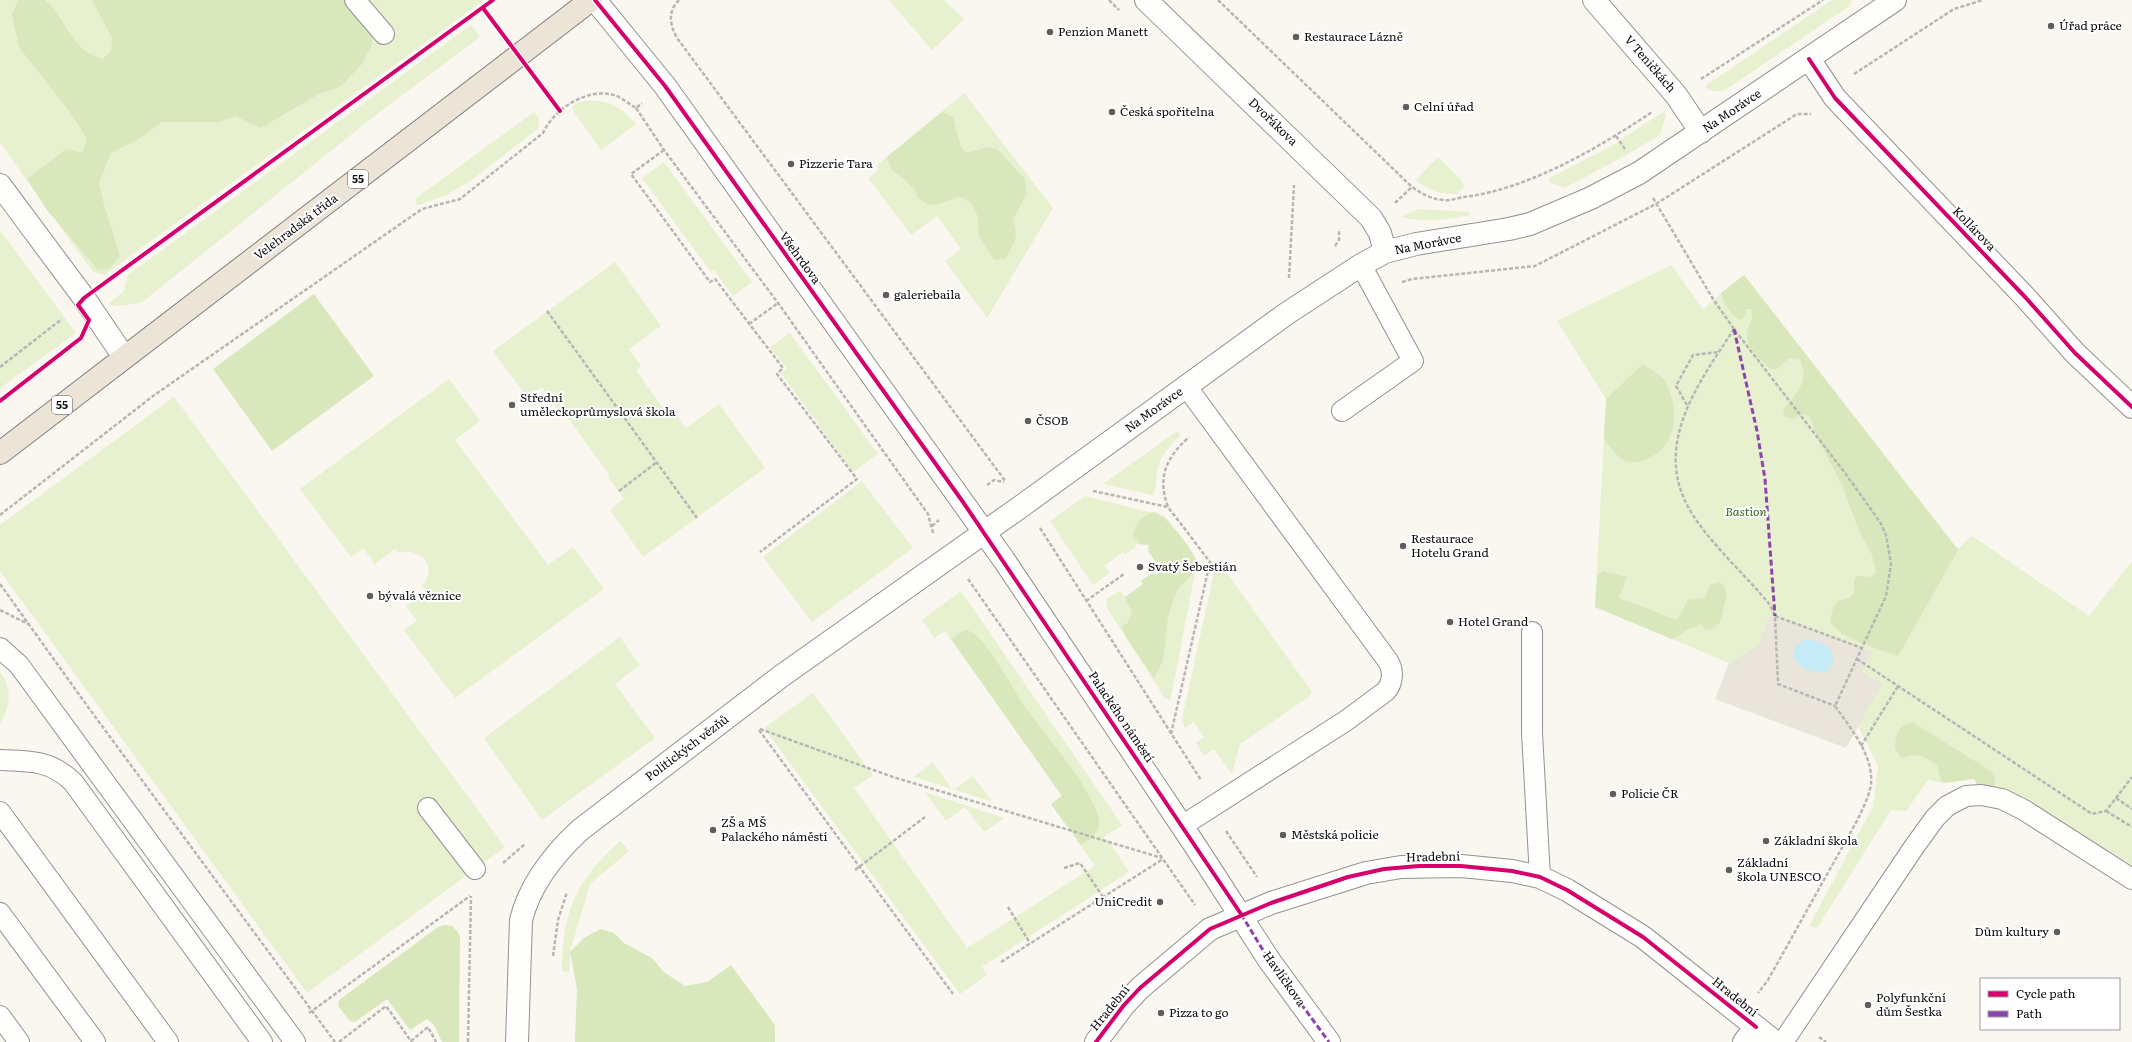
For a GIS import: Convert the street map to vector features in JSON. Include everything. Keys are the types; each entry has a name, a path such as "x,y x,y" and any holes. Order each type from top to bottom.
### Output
{"main road":[{"name":"Velehradská třída","path":"0,453 591,0"}],"street":[{"name":"Všehrdova","path":"595,0 665,86 983,532"},
{"name":"Dvořákova","path":"1146,0 1371,218 1380,233 1385,252"},
{"name":"V Teničkách","path":"1594,0 1676,95 1701,132"},
{"name":"Na Morávce","path":"983,532 1286,314 1361,265 1385,252 1416,244 1509,229 1550,217 1639,173 1895,0"},
{"name":"Kollárova","path":"1809,59 1835,98 2021,292 2075,353 2132,407"},
{"path":"0,185 81,302 124,357"},
{"name":"Palackého náměstí","path":"983,532 1241,914"},
{"name":"Politických vězňů","path":"517,1042 521,920 525,904 535,883 565,844 580,830 780,677 983,532"},
{"name":"Hradební","path":"1096,1042 1124,1004 1140,988 1210,929 1241,914 1348,877 1402,867 1485,868 1512,871 1540,877 1567,890 1643,937 1750,1035 1775,1042"},
{"name":"Havlíčkova","path":"1241,914 1269,960 1329,1042"}],"lane":[{"path":"355,0 384,34"},
{"path":"1342,411 1413,361 1361,265"},
{"path":"1182,826 1347,720 1383,694 1388,688 1392,673 1388,661 1186,386"},
{"path":"1532,632 1532,733 1540,877"},
{"path":"0,648 19,665 290,1036"},
{"path":"0,760 29,761 54,766 73,782 262,1042"},
{"path":"1783,1042 1914,847 1935,818 1957,800 1974,795 2002,799 2049,825 2132,879"},
{"path":"428,808 475,869"},
{"path":"0,812 168,1042"},
{"path":"0,913 95,1042"},
{"path":"0,1016 19,1042"}],"path":[{"path":"679,0 675,4 670,17 670,26 676,38 1007,482 1013,478"},
{"path":"1109,0 1120,11"},
{"path":"1218,0 1412,188 1426,196 1444,200 1479,195 1522,183 1616,136 1676,95 1823,0"},
{"path":"636,108 665,86"},
{"path":"0,515 153,396 422,209 460,199 543,133 548,121 560,111 577,100 595,93 615,95 636,108 664,150 778,303 923,508 932,526"},
{"path":"556,105 560,111"},
{"path":"664,150 631,174 710,282 715,279 783,368 777,374 857,480 760,552"},
{"path":"1294,276 1288,281 1295,181 1300,186"},
{"path":"1375,290 1412,279 1534,266 1656,204 1713,299 1734,329 1845,473 1880,522 1886,535 1891,564 1886,596 1835,706"},
{"path":"1329,250 1339,240 1340,232 1338,226"},
{"path":"0,366 44,335 81,302"},
{"path":"749,324 778,303"},
{"path":"547,311 697,518"},
{"path":"1734,329 1687,406 1676,447 1676,471 1686,502 1713,540 1770,604 1775,616 1778,684 1835,706 1861,746 1872,775 1869,795 1858,819 1772,973 1756,996"},
{"path":"1687,406 1676,386 1693,355 1719,352"},
{"path":"1171,734 1210,562 1168,507 1163,480 1166,465 1178,447 1193,434"},
{"path":"619,491 657,462"},
{"path":"1089,490 1168,507"},
{"path":"1040,528 1227,820 1224,827 1262,884 1271,903"},
{"path":"1086,601 1124,574"},
{"path":"966,576 1163,858 1210,929"},
{"path":"0,584 88,707 335,1042"},
{"path":"0,610 30,626"},
{"path":"1775,616 1862,648"},
{"path":"1857,659 2092,814 2106,811 2132,776"},
{"path":"1861,746 1898,686"},
{"path":"953,994 758,728 893,777 1163,858"},
{"path":"2116,798 2132,809"},
{"path":"2106,811 2132,827"},
{"path":"855,870 925,817"},
{"path":"1001,962 1163,858"},
{"path":"1064,868 1080,863 1103,897"},
{"path":"554,956 562,905 569,888"},
{"path":"290,1036 312,1011 471,895 468,1042"},
{"path":"1008,907 1030,943"},
{"path":"339,1042 386,1006 411,1041 428,1027 436,1042"}],"green space":[{"path":"0,0 484,0 104,275 93,272 0,143"},
{"path":"18,0 45,0 53,8 70,34 83,49 103,59 111,51 112,38 92,0 364,0 373,23 372,44 362,64 341,86 317,95 261,128 235,116 219,122 162,122 139,139 111,153 99,182 103,201 120,256 109,269 98,270 47,210 27,179 66,149 82,153 87,139 72,115 19,47 12,15"},
{"path":"889,0 944,0 964,19 932,50"},
{"path":"1832,0 1852,0 1848,7 1725,90 1709,90 1705,86"},
{"path":"471,25 480,37 382,110 141,303 118,306 108,304 124,291 128,275"},
{"path":"964,93 1053,208 987,318 945,261 961,249 937,216 911,235 868,178 879,170 877,165"},
{"path":"584,101 600,101 613,105 619,108 636,124 601,150 572,107 577,103"},
{"path":"534,112 539,119 538,129 469,182 446,195 419,205 416,204 415,199"},
{"path":"942,112 953,117 961,147 966,153 989,147 997,149 1024,178 1027,193 1013,219 1016,236 1005,259 996,260 993,258 979,237 978,217 972,204 964,198 957,197 939,204 928,205 917,197 916,192 906,181 892,170 887,157"},
{"path":"1663,112 1666,114 1660,135 1565,188 1550,182 1549,178 1608,148"},
{"path":"1438,157 1462,181 1464,187 1457,194 1435,191 1425,187 1416,180"},
{"path":"664,162 752,282 733,296 714,270 711,272 642,178"},
{"path":"1418,209 1469,212 1470,215 1436,220 1419,220 1401,217"},
{"path":"0,230 76,333 0,388"},
{"path":"615,262 661,326 629,349 641,366 636,370 668,415 674,411 686,428 719,404 765,468 643,557 610,510 624,499 608,477 610,476 560,407 558,409 542,387 527,397 493,351"},
{"name":"Bastion","path":"1671,265 1703,309 1744,275 1958,549 1972,536 2089,616 2132,561 2132,865 2011,792 1974,779 1943,783 1928,780 1906,811 1891,810 1817,928 1809,926 1873,807 1878,766 1858,726 1846,748 1715,699 1729,663 1595,607 1606,399 1557,321"},
{"path":"1744,275 1958,550 1898,656 1871,647 1849,637 1834,627 1831,621 1833,610 1838,601 1849,598 1854,594 1854,580 1857,576 1872,577 1876,572 1872,555 1858,528 1842,485 1817,437 1810,417 1803,414 1793,419 1785,417 1783,410 1797,393 1803,379 1804,374 1799,358 1788,359 1776,369 1770,369 1751,348 1747,338 1747,330 1752,318 1751,309 1745,309 1746,315 1741,320 1731,312 1724,301 1721,293"},
{"path":"314,294 374,376 272,451 213,369"},
{"path":"790,333 878,454 853,472 781,373 787,369 770,347"},
{"path":"1643,364 1658,374 1665,381 1673,402 1674,424 1666,444 1659,452 1644,460 1628,462 1618,456 1604,439 1606,399"},
{"path":"449,379 480,421 455,440 548,565 573,547 604,589 455,698 404,630 417,621 406,606 426,591 422,586 427,579 429,572 428,565 425,560 414,553 398,553 395,549 375,564 363,548 351,557 300,489"},
{"path":"174,397 505,847 307,993 0,571 0,525"},
{"path":"1177,431 1181,435 1169,447 1160,460 1157,471 1156,487 1152,495 1103,484"},
{"path":"862,481 913,548 812,622 763,557"},
{"path":"1085,496 1165,516 1192,552 1197,562 1171,698 1169,700 1164,697 1107,608 1106,599 1120,591 1125,597 1143,584 1141,581 1151,574 1157,575 1161,563 1155,561 1148,551 1149,545 1136,544 1135,548 1124,555 1123,552 1104,566 1110,573 1093,585 1050,521"},
{"path":"1154,512 1173,527 1190,548 1197,562 1191,575 1178,589 1173,601 1168,616 1163,661 1154,678 1127,639 1122,626 1127,624 1132,613 1125,597 1143,584 1141,581 1151,574 1157,575 1161,563 1155,561 1148,551 1149,545 1140,544 1133,535 1140,520"},
{"path":"1217,559 1312,692 1310,696 1240,744 1232,774 1214,749 1204,756 1196,743 1204,737 1194,722 1185,728 1182,719"},
{"path":"1603,571 1627,577 1619,598 1677,620 1688,600 1705,598 1710,585 1718,582 1724,586 1727,594 1720,622 1715,628 1705,630 1701,624 1693,628 1689,628 1672,639 1595,607 1597,576"},
{"path":"961,591 1122,825 1103,838 1109,841 1129,872 982,967 987,975 960,994 764,728 813,693 873,775 854,788 967,948 1095,866 1051,804 1062,796 945,631 934,638 922,620"},
{"path":"965,630 973,633 981,641 999,664 1027,710 1058,749 1092,801 1098,815 1099,826 1094,835 1081,845 1051,804 1062,796 951,639"},
{"path":"620,637 640,665 615,684 655,738 542,820 484,738"},
{"path":"0,672 7,685 9,698 6,712 0,724"},
{"path":"1912,722 1991,771 1995,778 1995,786 1990,790 1977,784 1974,779 1943,783 1937,765 1928,759 1916,755 1901,758 1895,748 1897,735 1901,728"},
{"path":"933,762 951,788 955,789 973,776 993,802 914,777"},
{"path":"925,792 1004,818 984,832 965,807 946,821"},
{"path":"620,841 629,851 590,884 570,952 570,972 562,971 565,931 574,898 592,869"},
{"path":"445,925 452,926 458,932 460,937 459,1042 442,1042 434,1025 427,1019 410,1030 387,999 355,1022 350,1021 338,1006 339,1000 438,927"},
{"path":"601,929 614,933 624,943 652,958 664,972 685,986 707,982 731,965 775,1025 775,1042 575,1042 577,989 570,952 585,937"}],"shaded area":[{"path":"1770,615 1872,652 1862,672 1882,684 1846,748 1715,699 1729,663 1758,646"}],"water":[{"path":"1803,640 1818,642 1831,650 1834,660 1827,672 1811,671 1798,664 1794,653 1796,646"}],"marked path":[{"path":"1734,329 1757,431 1765,479 1775,616"},
{"path":"1241,914 1269,960 1329,1042"}],"cycle path":[{"path":"0,401 81,338 89,320 78,305 84,298 493,0"},
{"path":"595,0 665,86 963,502 1241,914"},
{"path":"483,8 560,111"},
{"path":"1809,59 1835,98 2026,298 2075,353 2132,407"},
{"path":"1096,1042 1124,1005 1140,988 1210,929 1271,903 1348,877 1384,869 1419,866 1461,866 1512,871 1540,877 1567,890 1643,937 1756,1027"}],"place":[{"name":"Úřad práce","path":"2051,26"},
{"name":"Penzion Manett","path":"1050,32"},
{"name":"Restaurace Lázně","path":"1296,37"},
{"name":"Celní úřad","path":"1406,107"},
{"name":"Česká spořitelna","path":"1112,112"},
{"name":"Pizzerie Tara","path":"791,164"},
{"name":"galeriebaila","path":"886,295"},
{"name":"Střední uměleckoprůmyslová škola","path":"512,405"},
{"name":"ČSOB","path":"1028,421"},
{"name":"Restaurace Hotelu Grand","path":"1403,546"},
{"name":"Svatý Šebestián","path":"1140,567"},
{"name":"bývalá věznice","path":"370,596"},
{"name":"Hotel Grand","path":"1450,622"},
{"name":"Policie ČR","path":"1613,794"},
{"name":"ZŠ a MŠ Palackého náměstí","path":"713,830"},
{"name":"Městská policie","path":"1283,835"},
{"name":"Základní škola","path":"1766,841"},
{"name":"Základní škola UNESCO","path":"1729,870"},
{"name":"UniCredit","path":"1160,902"},
{"name":"Dům kultury","path":"2057,932"},
{"name":"Polyfunkční dům Šestka","path":"1868,1005"},
{"name":"Pizza to go","path":"1161,1013"}]}
